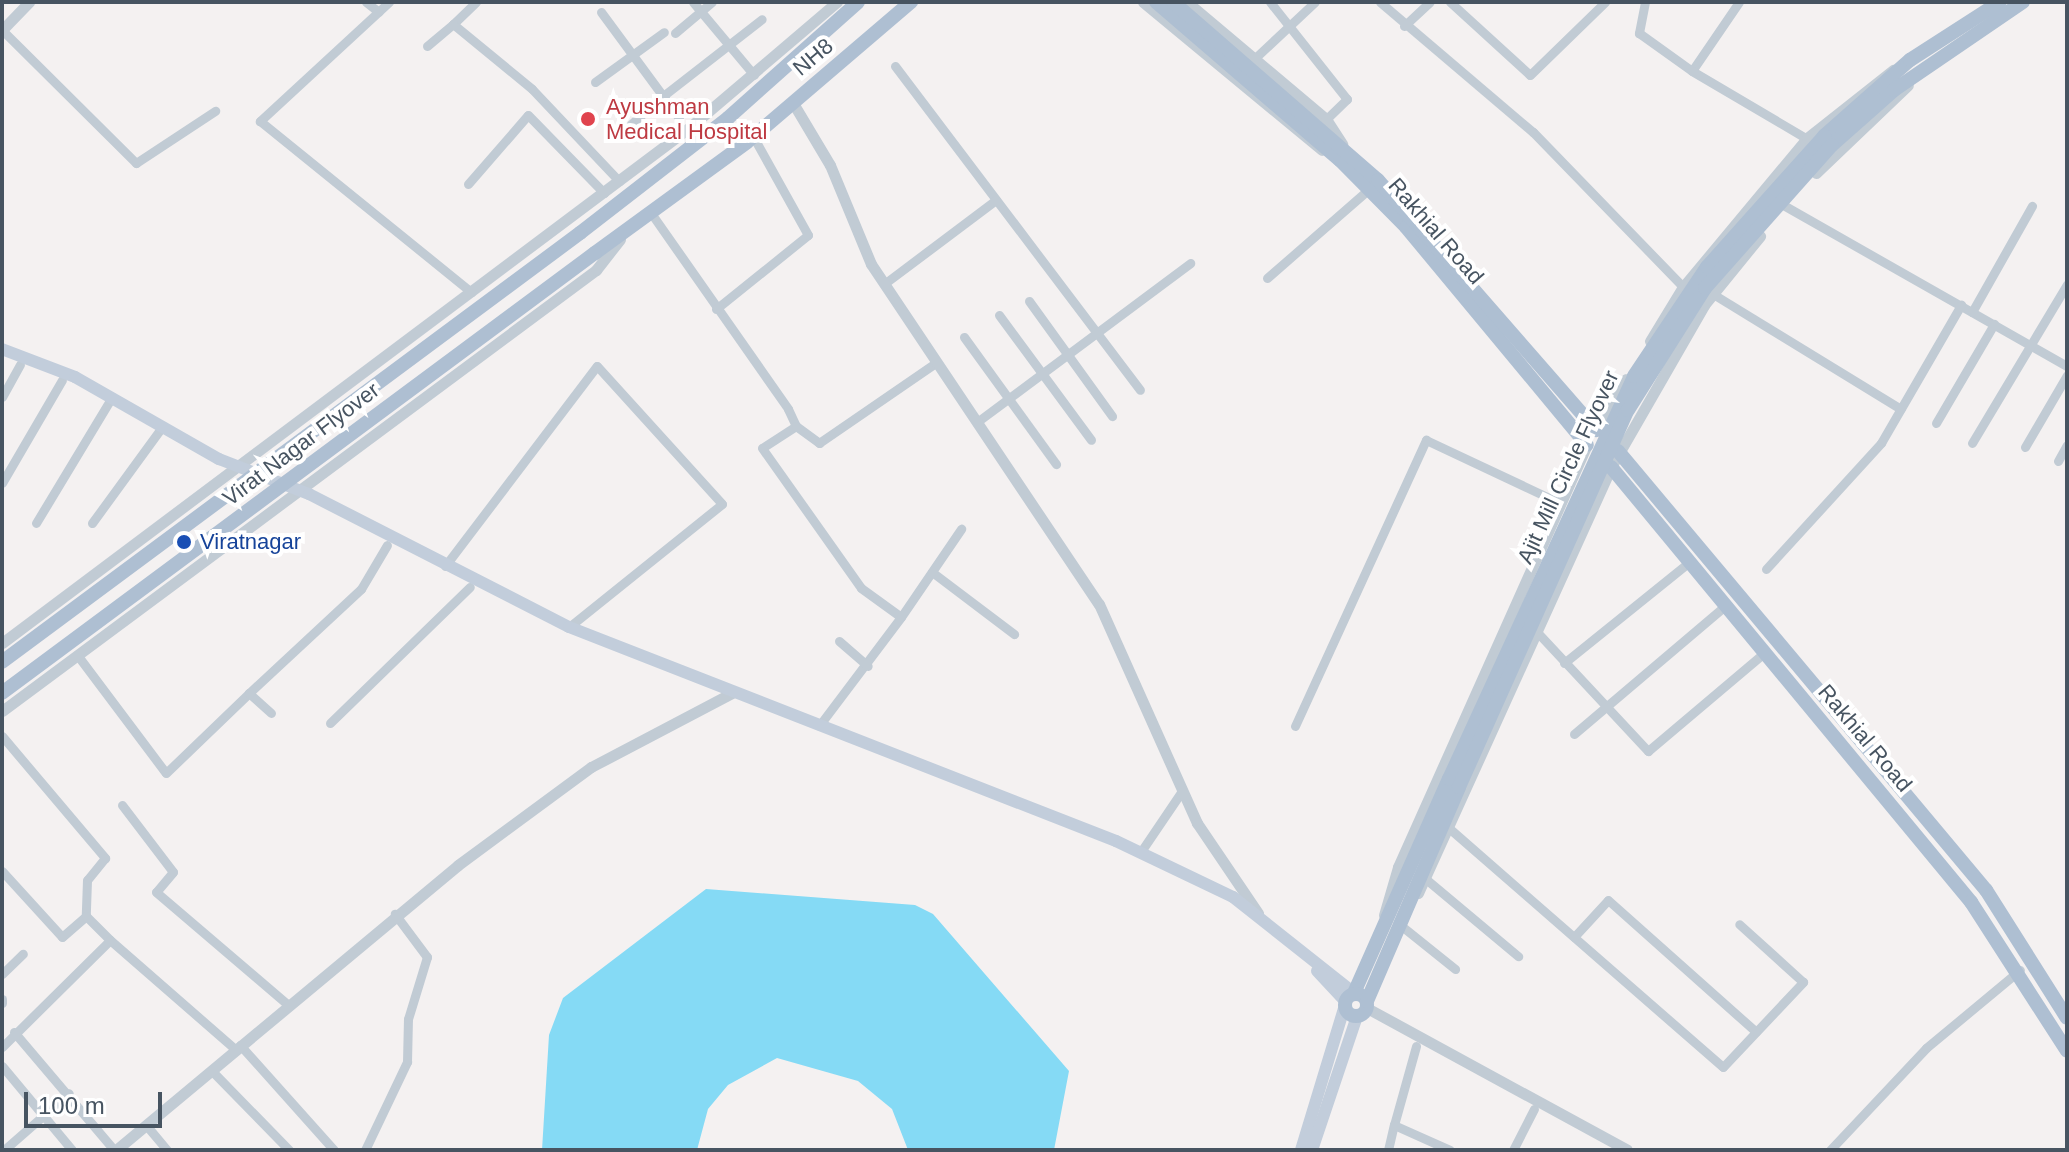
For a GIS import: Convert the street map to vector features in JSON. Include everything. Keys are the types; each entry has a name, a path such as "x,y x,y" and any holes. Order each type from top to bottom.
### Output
{"main road":[{"name":"NH8","path":"598,220 728,118 858,2"},
{"name":"NH8","path":"627,230 753,136 911,2"},
{"path":"1156,2 1321,128"},
{"path":"1173,2 1321,128 1344,156"},
{"path":"1914,66 2000,2"},
{"path":"1914,66 2023,2"},
{"name":"Ajit Mill Circle Flyover","path":"1357,1006 1390,919 1628,410 1705,288 1828,141 1914,66"},
{"name":"Rakhial Road","path":"1344,156 1587,445"},
{"name":"Rakhial Road","path":"1344,156 1435,239 1596,430"},
{"name":"Virat Nagar Flyover","path":"2,662 598,220"},
{"name":"Virat Nagar Flyover","path":"2,693 627,230"},
{"path":"2,349 75,377 235,470"},
{"path":"2,357 109,402 235,470 298,493 569,627 733,695 1140,853 1259,919 1357,1006"},
{"name":"Rakhial Road","path":"1618,451 1986,890 2067,1018"},
{"name":"Rakhial Road","path":"1611,467 1765,652 2020,970 2067,1051"},
{"path":"298,493 387,545 470,587 1113,847 1259,919"},
{"path":"1301,1150 1357,1006"},
{"path":"1312,1150 1357,1006"}],"street":[{"path":"29,2 2,30 136,163 215,111"},
{"path":"366,2 379,12"},
{"path":"389,2 260,121 471,292"},
{"path":"427,46 476,2"},
{"path":"693,2 754,75"},
{"path":"675,33 712,2"},
{"path":"2,643 604,193 754,75 837,2"},
{"path":"1143,2 1308,143 1344,156"},
{"path":"1187,2 1254,59 1321,128 1347,99 1270,2"},
{"path":"1254,59 1315,2"},
{"path":"1380,2 1404,26 1533,132 1683,287"},
{"path":"1404,26 1430,2"},
{"path":"1450,2 1530,75 1605,2"},
{"path":"1645,2 1639,33 1755,115 1807,138 1828,160"},
{"path":"1692,71 1739,2"},
{"path":"601,12 679,118"},
{"path":"631,124 762,19"},
{"path":"453,24 532,89 619,181"},
{"path":"595,82 664,32"},
{"path":"895,66 1140,390"},
{"path":"1390,919 1560,503 1587,445 1683,287 1807,138 1914,66"},
{"path":"1390,919 1427,880 1618,451 1713,294 1785,206 1914,66"},
{"path":"793,103 884,284 934,364 1057,532 1099,604 1182,791 1259,919"},
{"path":"468,184 528,115 604,193"},
{"path":"716,309 808,235 753,136"},
{"path":"1267,278 1369,189"},
{"path":"884,284 996,200"},
{"path":"587,205 598,220"},
{"path":"1785,206 2067,366"},
{"path":"1972,312 2032,206"},
{"path":"651,213 796,426 819,443 934,364"},
{"path":"2,711 596,270 627,230"},
{"path":"977,422 1038,373 1190,263"},
{"path":"1972,443 2067,284"},
{"path":"1713,294 1901,409"},
{"path":"1029,301 1112,416"},
{"path":"1766,569 1881,443 1961,305"},
{"path":"999,315 1038,373 1091,440"},
{"path":"1936,423 1994,324"},
{"path":"964,337 1056,464"},
{"path":"2,397 20,365"},
{"path":"445,566 597,366 722,504 569,627"},
{"path":"2025,447 2067,375"},
{"path":"2,483 62,380"},
{"path":"36,523 109,402"},
{"path":"796,426 762,448 861,588 901,617"},
{"path":"1596,430 1618,451"},
{"path":"92,523 159,431"},
{"path":"1295,726 1426,440 1560,503"},
{"path":"1587,445 1611,467"},
{"path":"2058,461 2067,445"},
{"path":"819,726 868,666 961,529"},
{"path":"78,656 166,773 361,589 387,545"},
{"path":"1564,663 1689,562"},
{"path":"932,572 1014,634"},
{"path":"330,723 470,587"},
{"path":"1574,734 1726,605"},
{"path":"1537,632 1603,708 1648,751 1765,652"},
{"path":"839,641 868,666"},
{"path":"249,693 271,713"},
{"path":"14,1032 115,1150 395,914 591,767 733,695"},
{"path":"2,736 105,858 87,880 86,916 110,940 238,1047 334,1150"},
{"path":"1140,853 1182,791"},
{"path":"122,805 173,872 156,892 287,1004"},
{"path":"1450,829 1723,1067 1803,982 1739,924"},
{"path":"2,871 62,937 86,916"},
{"path":"1427,880 1518,956"},
{"path":"1574,937 1608,900 1756,1032"},
{"path":"365,1150 407,1062 408,1019 427,957 395,914"},
{"path":"1390,919 1455,969"},
{"path":"2,1047 110,940"},
{"path":"2,974 23,954"},
{"path":"1830,1150 1926,1048 2020,970"},
{"path":"1357,1006 1416,1046 1614,1150"},
{"path":"1357,1006 1627,1150"},
{"path":"1388,1150 1416,1046"},
{"path":"2,1066 72,1150"},
{"path":"211,1070 286,1149"},
{"path":"4,1150 69,1093"},
{"path":"1513,1150 1534,1109"},
{"path":"146,1125 167,1150"},
{"path":"1394,1125 1450,1150"}],"water":[{"path":"706,889 915,905 933,914 1069,1071 1054,1150 908,1150 892,1109 858,1081 777,1058 728,1085 708,1109 697,1150 542,1150 549,1035 563,998"}],"place":[{"name":"Ayushman Medical Hospital","path":"588,119"},
{"name":"Viratnagar","path":"184,542"}]}
